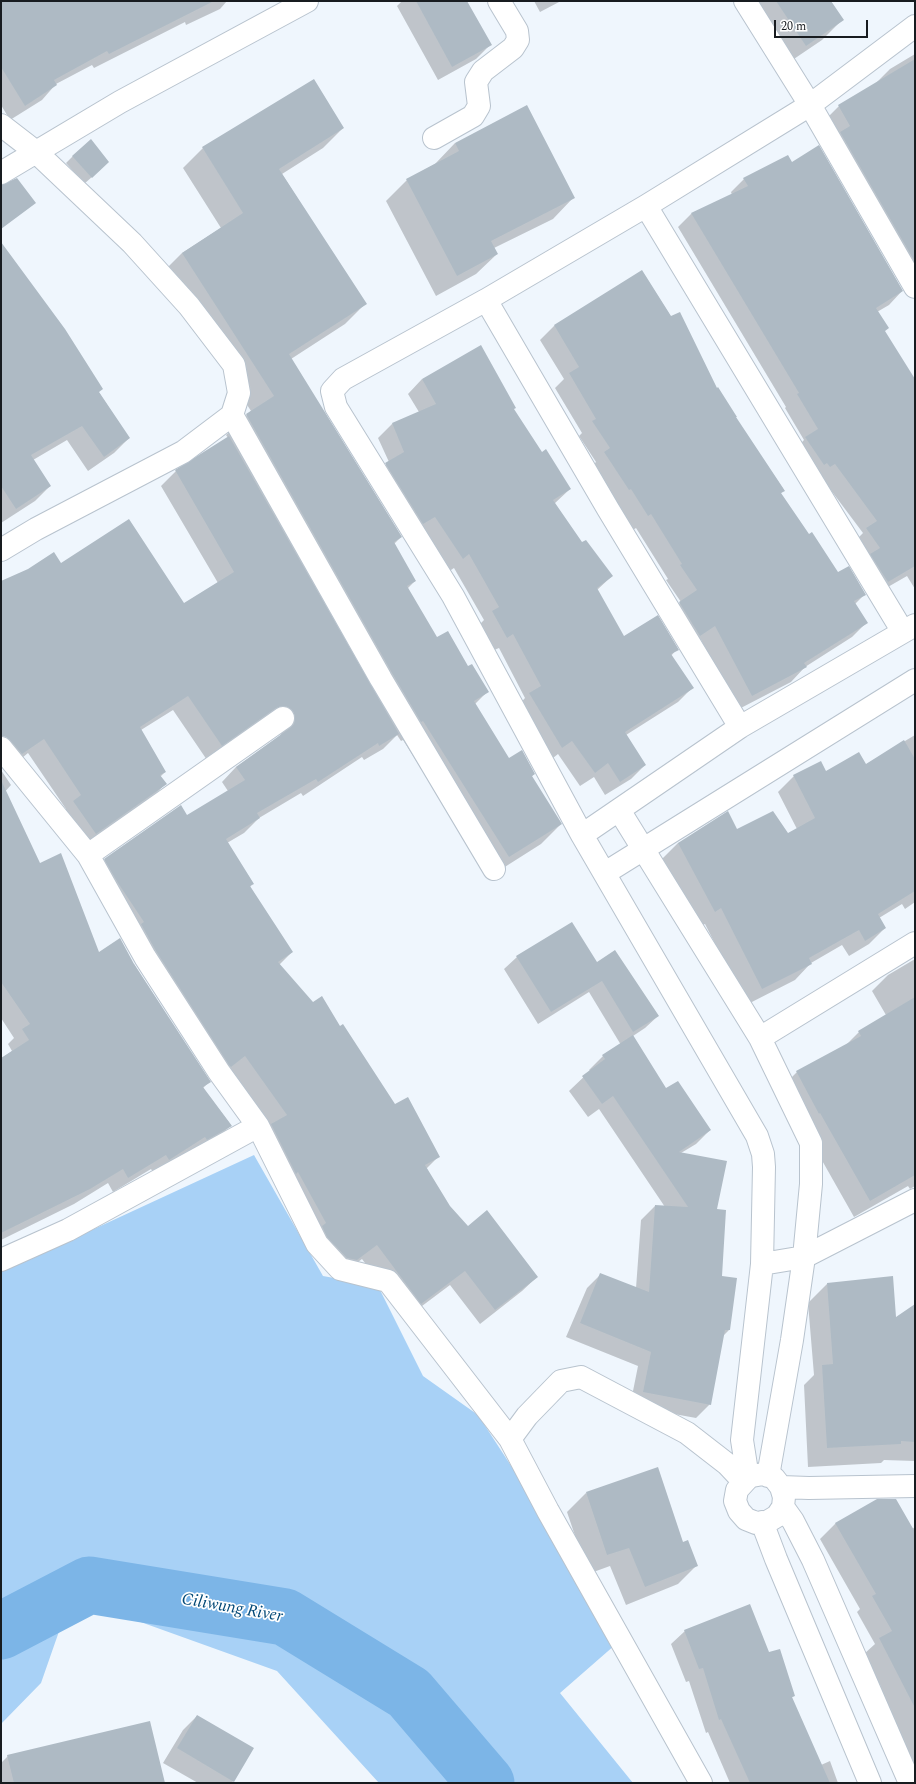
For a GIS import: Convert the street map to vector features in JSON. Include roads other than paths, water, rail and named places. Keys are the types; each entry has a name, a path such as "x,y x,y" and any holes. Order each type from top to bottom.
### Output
{"street":[{"path":"1,173 120,102 307,1"},
{"path":"434,138 473,116 479,106 476,82 483,72 513,48 518,40 517,31 499,1"},
{"path":"745,1 810,105 915,287"},
{"path":"915,26 810,105 646,206 486,300 343,379 332,391 336,407 453,596 582,834 757,1136 763,1154 764,1167 762,1264 742,1440 765,1486 777,1516 767,1522 756,1523 746,1519 739,1511 735,1501 737,1490 765,1486 808,1488 915,1486"},
{"path":"1,126 36,152 132,243 189,306 234,365 239,393 232,415 183,452 36,529 1,550"},
{"path":"582,834 740,727 909,628 646,206"},
{"path":"486,300 604,503 740,727"},
{"path":"232,415 381,680 494,869"},
{"path":"605,873 915,680"},
{"path":"88,855 283,718"},
{"path":"1,748 88,855 145,957 219,1072 258,1126 317,1244 340,1269 388,1281 510,1439 548,1511 701,1783"},
{"path":"619,810 760,1038 811,1143 811,1184 804,1257 792,1340 765,1486"},
{"path":"760,1038 915,943"},
{"path":"1,1260 68,1230 258,1126"},
{"path":"762,1264 804,1257 915,1200"},
{"path":"510,1439 526,1416 561,1381 581,1377 688,1433 727,1464 765,1486 793,1521 813,1560 910,1783"},
{"path":"762,1522 776,1559 870,1783"}],"waterway":[{"name":"Ciliwung River","path":"1,1631 89,1585 285,1617 409,1693 486,1783"}]}
